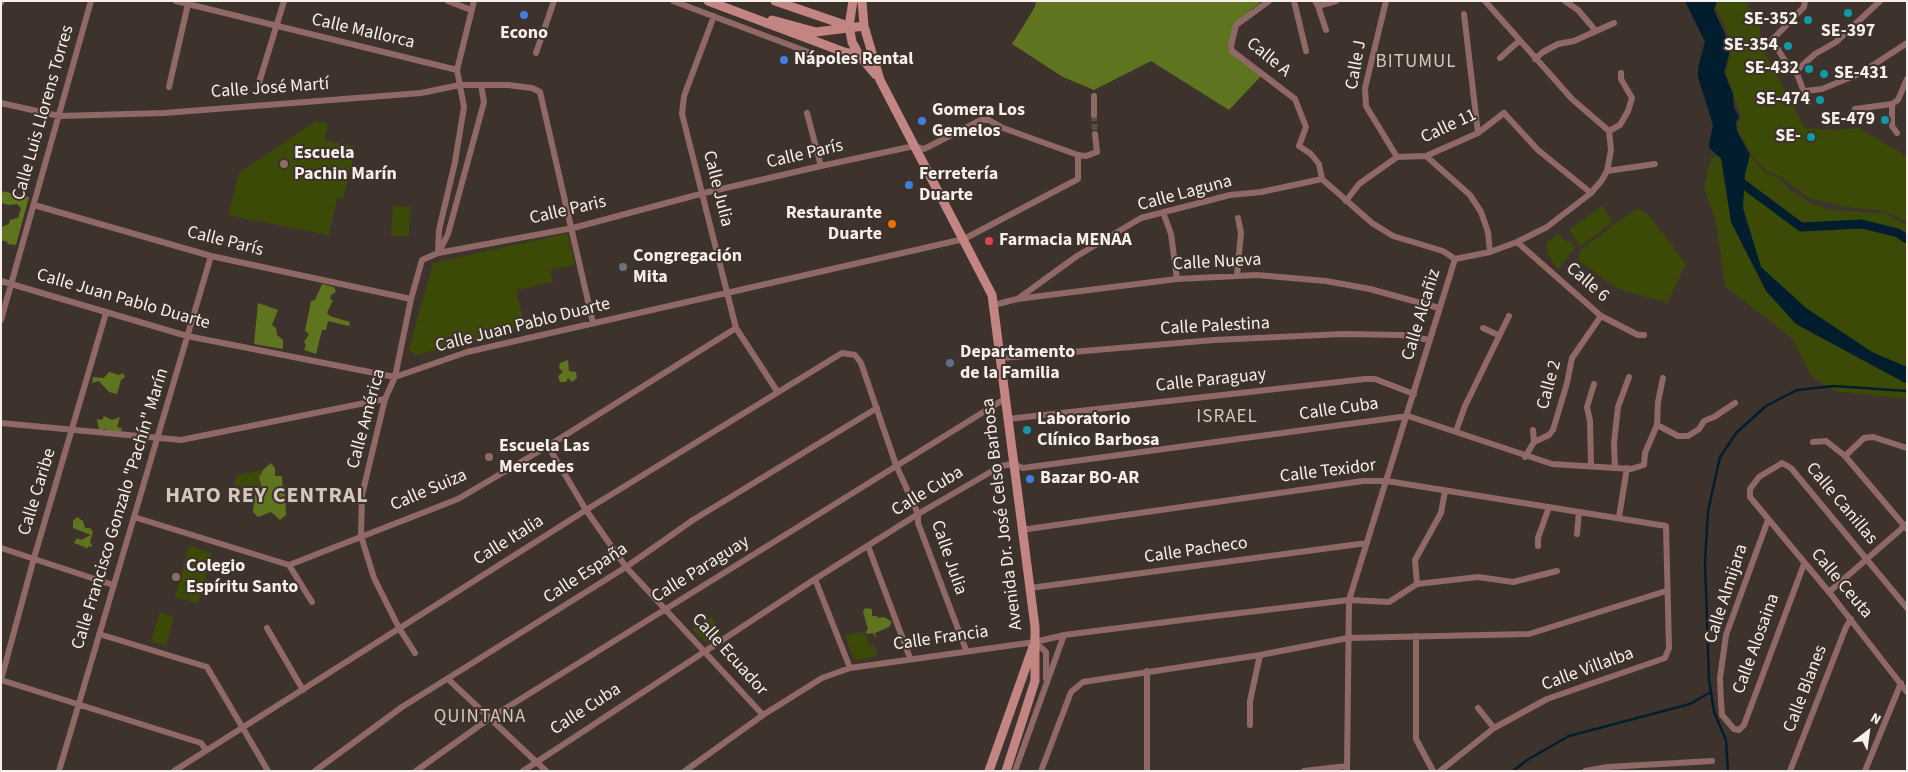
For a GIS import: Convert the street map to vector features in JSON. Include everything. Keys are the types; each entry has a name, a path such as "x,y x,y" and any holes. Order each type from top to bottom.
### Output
{"main road":[{"path":"708,1 859,56"},
{"path":"775,1 848,26"},
{"name":"Avenida Dr. José Celso Barbosa","path":"853,1 848,26 852,42 859,56 880,80"},
{"name":"Avenida Dr. José Celso Barbosa","path":"862,1 864,26 880,80 985,278 994,305 1021,530 1030,588 1035,642 1035,681 1030,702 1006,771"},
{"path":"752,17 778,21 816,32 848,26 864,26"},
{"name":"Avenida Dr. José Celso Barbosa","path":"989,771 1035,642"}],"street":[{"name":"Calle Luis Llorens Torres","path":"1,320 91,1"},
{"name":"Calle Mallorca","path":"176,1 457,70"},
{"path":"258,86 284,1"},
{"path":"448,1 471,10"},
{"path":"438,253 439,230 455,162 464,107 457,70 474,1"},
{"path":"536,53 554,1"},
{"path":"673,1 808,52"},
{"path":"1294,1 1306,51"},
{"path":"1326,30 1316,4 1336,1"},
{"name":"Calle J","path":"1386,1 1365,88 1366,106 1397,156"},
{"path":"1485,1 1577,104 1609,131 1611,150 1608,171 1654,164"},
{"path":"1565,1 1578,10 1595,30"},
{"path":"1805,1 1804,7 1772,40 1789,67 1796,71 1808,103"},
{"path":"1796,71 1815,54 1836,42 1880,1"},
{"name":"Calle A","path":"1265,2 1236,25 1231,46 1232,51 1295,99 1306,127 1299,146 1311,154 1319,164 1322,179"},
{"path":"169,86 188,4"},
{"path":"1464,14 1478,133"},
{"name":"Calle Julia","path":"714,16 684,96 682,114 704,193 736,328 777,391"},
{"path":"748,28 752,17"},
{"path":"1535,59 1558,44 1574,42 1595,30 1614,23"},
{"path":"1500,58 1520,42"},
{"path":"1805,91 1822,89 1861,73 1906,46"},
{"path":"1609,131 1620,125 1628,112 1632,98 1621,80 1621,73"},
{"path":"1856,109 1892,104 1898,100 1907,79"},
{"name":"Calle José Martí","path":"1,103 59,116 159,113 421,93 460,85 508,85 532,88 540,92 572,228"},
{"name":"Calle América","path":"415,653 399,628 374,578 361,536 362,494 385,399 395,377 411,299 422,260 438,253 448,234 484,102 481,85"},
{"path":"1094,96 1094,115"},
{"path":"1892,104 1892,126 1897,133"},
{"path":"807,113 821,166"},
{"name":"Calle 11","path":"1397,156 1426,156 1478,133 1504,113 1538,150 1591,193"},
{"name":"Calle París","path":"704,193 914,146 924,149 981,120 988,120 1003,128 1078,155"},
{"path":"1078,155 1086,156 1097,152 1095,134"},
{"name":"Calle Juan Pablo Duarte","path":"1,281 187,336 395,377 467,352 964,239 1078,179 1078,155"},
{"path":"1346,201 1359,184 1397,156"},
{"path":"1426,156 1470,194 1481,212 1488,232 1490,252"},
{"name":"Calle Alcañiz","path":"1347,769 1349,600 1408,416 1455,259 1490,252 1518,242 1547,226 1591,193 1608,171"},
{"path":"1322,179 1372,222 1393,236 1443,251 1455,259"},
{"name":"Calle Laguna","path":"1017,300 1077,256 1141,218 1230,196 1261,192 1322,179"},
{"name":"Calle Paris","path":"438,253 572,228 704,193"},
{"name":"Calle París","path":"34,205 211,256 411,299"},
{"path":"1163,212 1171,234 1177,279"},
{"path":"1236,275 1241,234 1238,218"},
{"path":"572,228 593,323"},
{"name":"Calle 6","path":"1518,242 1601,316 1638,335 1644,335"},
{"name":"Calle Francisco Gonzalo \"Pachín\" Marín","path":"59,771 211,256"},
{"name":"Calle Nueva","path":"994,305 1017,300 1177,279 1236,275 1275,276 1326,281 1370,289 1439,308"},
{"name":"Calle Caribe","path":"1,680 34,558 106,313"},
{"path":"1456,431 1465,406 1498,335 1509,316"},
{"name":"Calle 2","path":"1525,457 1534,442 1549,435 1553,430 1567,383 1572,358 1601,316"},
{"name":"Calle Suiza","path":"289,565 458,499 548,446 736,328"},
{"path":"1482,328 1498,335"},
{"name":"Calle Palestina","path":"1001,358 1214,340 1343,334 1401,335 1430,340"},
{"name":"Calle Italia","path":"174,771 586,510 839,354 855,355 861,363"},
{"name":"Calle Julia","path":"861,363 896,466 918,514 918,523 966,650"},
{"path":"1616,467 1614,442 1618,407 1629,377"},
{"path":"1663,378 1658,402 1657,425 1678,436 1688,436 1699,429 1704,421 1714,417 1735,403"},
{"name":"Calle Paraguay","path":"1008,420 1365,379 1374,379 1414,394"},
{"path":"1590,466 1590,421 1587,407 1594,384"},
{"name":"Calle Paraguay","path":"416,771 490,718 1006,398"},
{"path":"1,423 158,439 195,438 385,399"},
{"name":"Calle España","path":"314,771 402,707 626,567 693,520 877,408"},
{"name":"Calle Cuba","path":"523,771 815,579 918,514 1001,466 1013,464 1023,468 1408,416 1456,431 1525,457 1552,464 1628,468 1644,465 1646,453 1657,425"},
{"path":"1533,430 1534,442"},
{"path":"1845,456 1864,438 1873,437 1907,448"},
{"path":"1813,442 1826,441 1845,456 1906,526 1829,592"},
{"name":"Calle Ecuador","path":"548,446 586,510 626,567 705,650 763,715"},
{"name":"Calle Canillas","path":"1750,498 1750,489 1759,477 1782,463 1791,468 1907,608"},
{"path":"1619,517 1628,468"},
{"name":"Calle Texidor","path":"1021,530 1363,481 1387,480 1666,526 1665,558"},
{"path":"1445,491 1441,513 1415,560 1417,584 1478,577 1513,582 1557,571"},
{"name":"Calle Ceuta","path":"1750,498 1851,619 1907,692"},
{"path":"1538,546 1538,538 1549,507"},
{"path":"1577,534 1579,512"},
{"path":"134,517 289,565 312,602"},
{"name":"Calle Almijara","path":"1734,729 1722,715 1720,678 1726,635 1768,520"},
{"name":"Calle Pacheco","path":"1030,588 1367,543"},
{"path":"868,546 910,658"},
{"path":"1,548 113,586"},
{"name":"Calle Villalba","path":"1440,771 1494,728 1547,699 1665,658 1669,648 1665,558"},
{"name":"Calle Alosaina","path":"1734,729 1739,730 1744,725 1804,564"},
{"path":"815,579 850,668"},
{"name":"Calle Francia","path":"685,771 763,715 822,678 850,668 966,650 1035,642 1064,635 1349,600 1389,602 1417,584"},
{"path":"1041,771 1071,692 1082,682 1260,656 1348,638 1529,634 1666,591"},
{"name":"Calle Blanes","path":"1790,771 1846,627 1851,619"},
{"path":"268,628 303,690"},
{"path":"99,634 204,665 268,771"},
{"path":"1015,771 1064,635"},
{"path":"1416,636 1416,739 1433,771"},
{"path":"1035,642 1046,652 1046,685"},
{"path":"1250,725 1250,701 1260,656"},
{"path":"1147,671 1147,771"},
{"path":"448,679 546,771"},
{"path":"1,680 201,743 206,750"},
{"path":"1865,771 1901,683"},
{"path":"1478,708 1494,728"},
{"path":"1585,771 1608,767 1712,761"},
{"path":"1304,771 1347,769"}],"green space":[{"path":"1034,1 1259,1 1260,3 1234,24 1228,49 1261,76 1229,110 1151,61 1094,90 1063,77 1012,44 1032,12 1036,4"},
{"path":"1711,1 1746,1 1759,23 1762,47 1805,128 1838,130 1859,128 1907,157 1907,221 1883,211 1841,206 1809,198 1781,177 1766,171 1751,154 1738,131 1737,123 1741,116 1726,73 1732,45 1723,22"},
{"path":"316,121 328,123 324,140 356,147 343,199 337,198 329,235 228,215 239,173"},
{"path":"1750,155 1764,172 1779,178 1790,190 1813,204 1831,210 1884,213 1907,225 1907,399 1834,391 1811,376 1792,338 1725,286 1716,222 1704,188 1711,157"},
{"path":"1,191 29,197 16,245 7,244 8,242 1,240 1,227 9,224 10,220 18,218 21,208 17,204 1,203"},
{"path":"393,206 410,207 409,236 391,236"},
{"path":"1602,206 1613,222 1581,246 1569,230"},
{"path":"1640,209 1648,214 1686,264 1667,303 1616,288 1578,260 1581,249 1635,210"},
{"path":"568,233 575,265 550,270 553,282 516,290 525,327 416,355 409,350 433,263"},
{"path":"1558,233 1564,241 1571,241 1576,246 1558,270 1547,253 1547,243"},
{"path":"322,284 334,287 336,292 331,295 330,299 333,300 327,313 330,316 350,322 349,326 328,321 326,330 322,330 316,354 304,350 306,345 304,342 309,334 305,331 311,301 315,300"},
{"path":"258,303 278,310 272,325 276,328 277,335 283,340 283,349 254,344"},
{"path":"568,360 569,371 576,372 577,378 572,382 568,378 566,382 560,382 558,376 563,372 559,368 560,363"},
{"path":"109,372 119,375 123,373 125,377 121,380 117,394 109,392 99,381 92,383 93,377 104,378"},
{"path":"104,416 112,420 120,417 117,427 122,428 121,431 109,433 106,429 99,430 97,419 102,420"},
{"path":"271,463 275,468 275,476 282,476 283,494 285,494 286,515 280,520 271,512 258,517 253,512 255,495 262,488 259,477"},
{"path":"264,470 259,477 261,487 259,496 234,484 237,475"},
{"path":"77,517 83,521 85,528 90,528 93,532 90,542 93,547 89,546 86,549 74,543 77,538 81,540 91,535 73,528 73,521"},
{"path":"189,546 212,553 198,603 175,597"},
{"path":"865,608 872,609 872,616 884,617 892,622 889,627 875,633 877,639 873,633 867,634 866,632 868,629 863,612"},
{"path":"160,612 174,617 166,646 151,641"},
{"path":"711,617 721,633 707,643 692,629"},
{"path":"865,632 869,646 874,645 878,656 854,660 845,635"}],"water":[{"path":"1685,1 1717,1 1714,10 1729,43 1729,54 1724,72 1733,94 1734,108 1739,117 1736,122 1737,131 1750,155 1745,174 1743,208 1761,267 1806,308 1872,352 1907,367 1907,384 1796,324 1766,291 1731,222 1721,158 1710,149 1709,144 1713,125 1698,77 1698,68 1705,42"}],"waterway":[{"path":"1735,178 1801,227 1862,224 1898,233 1907,239"},
{"path":"1728,771 1726,740 1714,712 1709,679 1705,562 1708,511 1720,457 1737,432 1766,406 1797,390 1834,386 1907,391"},
{"path":"1513,771 1527,760 1569,736 1690,704 1711,692"}],"tunnel":[{"path":"1094,115 1095,134"}],"place":[{"name":"SE-397","path":"1848,13"},
{"name":"Econo","path":"524,15"},
{"name":"SE-352","path":"1808,20"},
{"name":"SE-354","path":"1788,46"},
{"name":"Nápoles Rental","path":"784,60"},
{"name":"SE-432","path":"1809,69"},
{"name":"SE-431","path":"1824,74"},
{"name":"SE-474","path":"1820,100"},
{"name":"SE-479","path":"1885,120"},
{"name":"Gomera Los Gemelos","path":"922,121"},
{"name":"SE-","path":"1811,137"},
{"name":"Escuela Pachin Marín","path":"284,164"},
{"name":"Ferretería Duarte","path":"909,185"},
{"name":"Restaurante Duarte","path":"892,224"},
{"name":"Farmacia MENAA","path":"989,241"},
{"name":"Congregación Mita","path":"623,267"},
{"name":"Departamento de la Familia","path":"950,363"},
{"name":"Laboratorio Clínico Barbosa","path":"1027,430"},
{"name":"Escuela Las Mercedes","path":"489,457"},
{"name":"Bazar BO-AR","path":"1030,479"},
{"name":"Colegio Espíritu Santo","path":"176,577"}],"district":[{"name":"BITUMUL","path":"1416,63"},
{"name":"ISRAEL","path":"1227,418"},
{"name":"HATO REY CENTRAL","path":"267,497"},
{"name":"QUINTANA","path":"480,718"}]}
